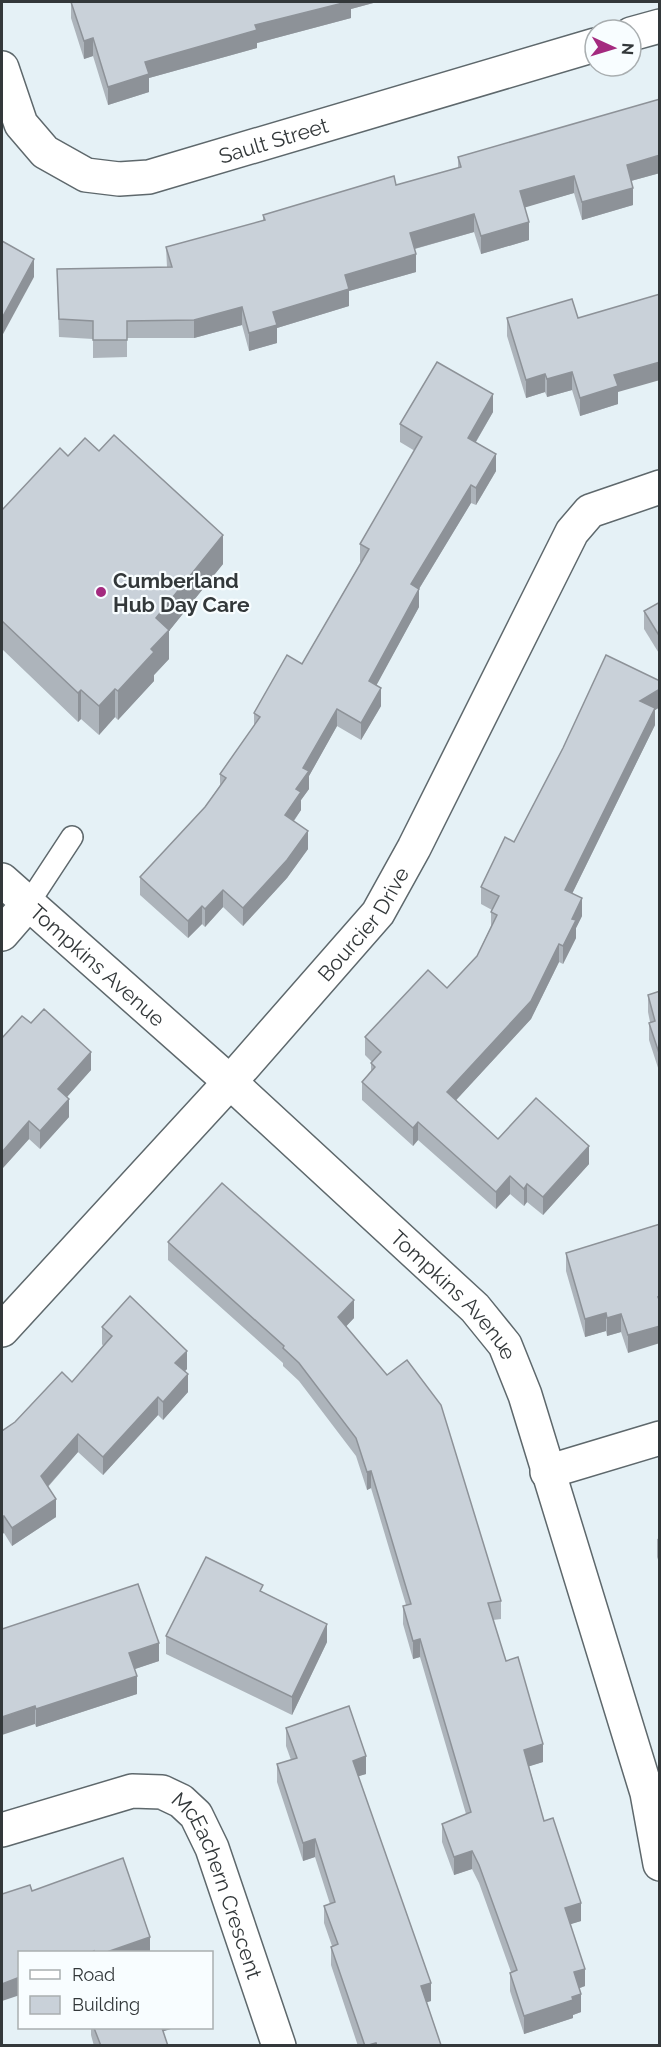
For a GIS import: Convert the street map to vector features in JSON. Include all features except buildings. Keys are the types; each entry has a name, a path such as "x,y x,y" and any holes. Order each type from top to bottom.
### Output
{"street":[{"path":"643,31 660,26"},
{"name":"Sault Street","path":"2,68 21,124 45,152 86,176 119,179 149,177 583,49"},
{"name":"Bourcier Drive","path":"2,1330 230,1082 378,913 391,893 572,532 590,511 660,487"},
{"name":"Tompkins Avenue","path":"2,880 230,1082 476,1308 505,1345 525,1395 648,1793 660,1864"},
{"path":"2,934 28,904"},
{"path":"547,1472 660,1438"},
{"name":"McEachern Crescent","path":"2,1830 132,1791 162,1792 181,1801 196,1815 212,1848 279,2046"}],"lane":[{"path":"28,904 72,837"}],"place":[{"name":"Cumberland Hub Day Care","path":"101,592"}]}
